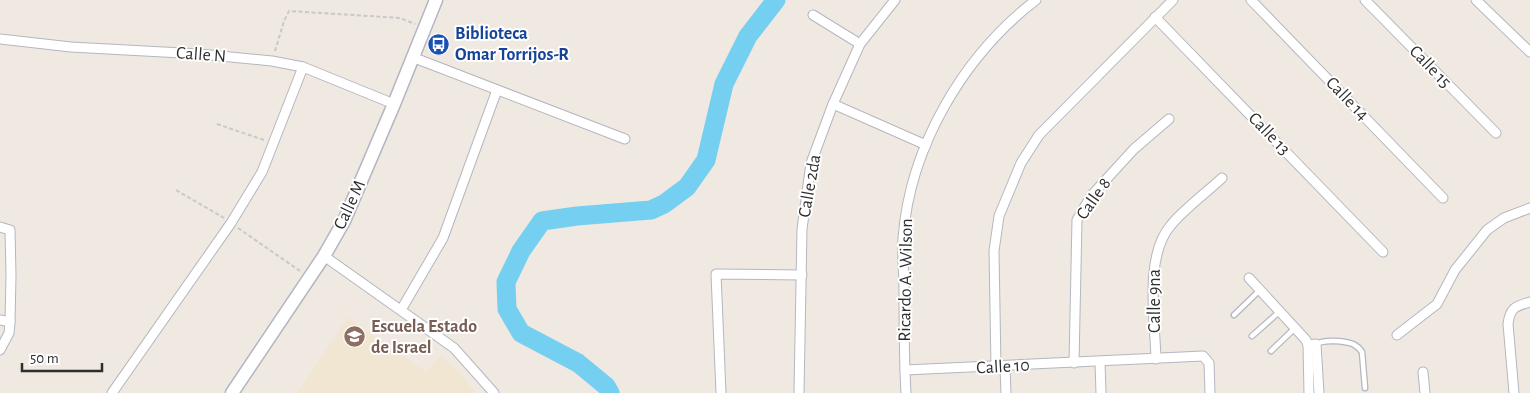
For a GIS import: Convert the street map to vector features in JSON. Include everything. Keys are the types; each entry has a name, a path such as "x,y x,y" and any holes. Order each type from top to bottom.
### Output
{"street":[{"name":"Calle M","path":"232,393 324,256 344,220 436,0"},
{"name":"Calle 2da","path":"799,393 802,229 811,163 832,104 860,44 895,0"},
{"name":"Ricardo A. Wilson","path":"906,393 903,237 912,188 926,145 948,100 983,51 1020,12 1036,0"},
{"path":"1006,393 1001,367 994,251 999,216 1021,163 1039,135 1173,0"},
{"name":"Calle 14","path":"1251,0 1443,198"},
{"name":"Calle 15","path":"1365,0 1496,133"},
{"path":"1476,0 1530,52"},
{"path":"813,15 860,44"},
{"name":"Calle 13","path":"1155,17 1383,252"},
{"name":"Calle N","path":"0,39 71,47 200,54 272,61 303,67 394,104"},
{"path":"412,57 625,139"},
{"path":"112,393 231,222 262,172 303,67"},
{"path":"400,310 443,238 497,90"},
{"path":"832,104 926,145"},
{"name":"Calle 8","path":"1074,363 1076,220 1091,196 1134,149 1169,119"},
{"name":"Calle 9na","path":"1156,359 1153,274 1157,250 1170,226 1222,178"},
{"path":"1397,335 1437,304 1455,270 1487,230 1504,218 1530,208"},
{"path":"0,227 10,230 11,275 9,334 0,350"},
{"path":"324,256 454,348 494,393"},
{"path":"721,393 716,274 802,274"},
{"path":"1249,278 1312,345 1319,393"},
{"path":"1514,393 1508,324 1509,315 1513,309 1530,302"},
{"path":"0,320 10,322"},
{"path":"1309,393 1312,345"},
{"name":"Calle 10","path":"905,370 1001,367 1203,356 1209,363 1210,393"},
{"path":"1100,362 1101,393"},
{"path":"1423,372 1425,393"}],"lane":[{"path":"1234,315 1260,290"},
{"path":"1252,336 1279,312"},
{"path":"1271,351 1294,328"},
{"path":"1312,345 1322,341 1350,343 1358,347 1362,352 1365,388"}],"path":[{"path":"272,61 284,21 289,11 400,18 424,28"},
{"path":"217,124 273,143"}],"shaded area":[{"name":"Escuela Estado de Israel","path":"348,318 426,372 440,356 457,370 475,393 297,393"}],"waterway":[{"path":"610,393 606,386 578,363 521,333 507,309 506,282 521,251 542,221 651,210 664,204 687,187 706,160 724,84 748,36 776,0"}],"place":[{"name":"Biblioteca Omar Torrijos-R","path":"439,44"},
{"name":"Escuela Estado de Israel","path":"355,337"}]}
